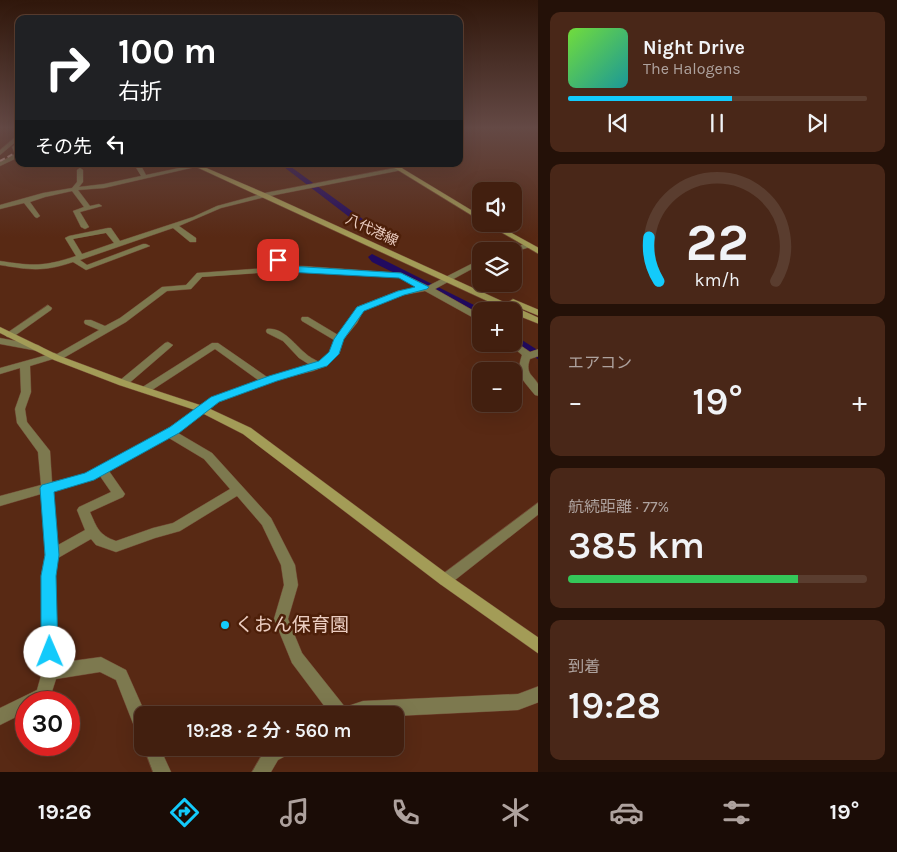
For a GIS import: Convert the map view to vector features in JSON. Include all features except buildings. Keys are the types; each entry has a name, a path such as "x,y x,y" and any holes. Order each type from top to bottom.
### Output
{"main road":[{"name":"八代港線","path":"207,167 265,195 538,314"},
{"name":"八代港線","path":"209,167 274,193 451,277 538,322"},
{"path":"396,167 472,213"},
{"path":"504,232 538,252"},
{"path":"3,335 122,383 202,409 247,431 445,580 538,647"}],"street":[{"path":"139,167 144,176"},
{"path":"0,207 43,195 104,186 187,167"},
{"path":"0,263 16,267 46,268 195,218 219,207 274,193 400,169"},
{"path":"74,189 80,182 80,170"},
{"path":"74,189 88,208"},
{"path":"43,195 48,201"},
{"path":"26,201 37,216"},
{"path":"85,227 76,211 98,206"},
{"path":"174,225 192,240"},
{"path":"118,244 108,230 69,238 77,258 86,268 146,246"},
{"path":"522,247 527,245"},
{"path":"270,251 287,269"},
{"path":"0,502 89,477 170,433 215,400 266,381 318,366 334,354 339,339 354,321 360,309 401,292 428,287 472,266"},
{"path":"0,371 56,357 106,330 165,289 188,287 200,275 287,269 401,275 428,287 472,312"},
{"path":"3,335 48,308"},
{"path":"305,319 339,339"},
{"path":"88,322 106,330"},
{"path":"270,331 286,340 302,356 318,366"},
{"path":"122,383 168,345"},
{"path":"145,390 215,345 266,381"},
{"path":"522,350 527,354 527,357"},
{"path":"538,352 527,357 523,366 526,377 538,393"},
{"path":"25,365 26,392 20,409 22,423 44,451 52,555 48,576 50,672 44,691"},
{"path":"170,433 208,456 267,522 288,565 291,585 281,619 298,658 335,706"},
{"path":"102,470 118,494 83,510 92,532 101,541 116,547 153,533 176,527 238,490"},
{"path":"445,580 538,507"},
{"path":"52,555 92,532"},
{"path":"50,672 101,664 121,675 134,706"},
{"path":"404,707 518,702 538,694"},
{"path":"0,717 15,710"},
{"path":"155,756 162,772"},
{"path":"261,772 271,756"}],"waterway":[{"path":"287,167 368,227"},
{"path":"372,257 472,308"},
{"path":"522,344 538,356"}],"place":[{"name":"くおん保育園","path":"225,625"}],"route":[{"path":"50,652 48,576 52,555 47,488 89,477 174,430 215,400 273,378 323,364 334,354 339,339 354,321 360,309 401,292 424,287 401,275 302,268 287,269 278,260"}]}
